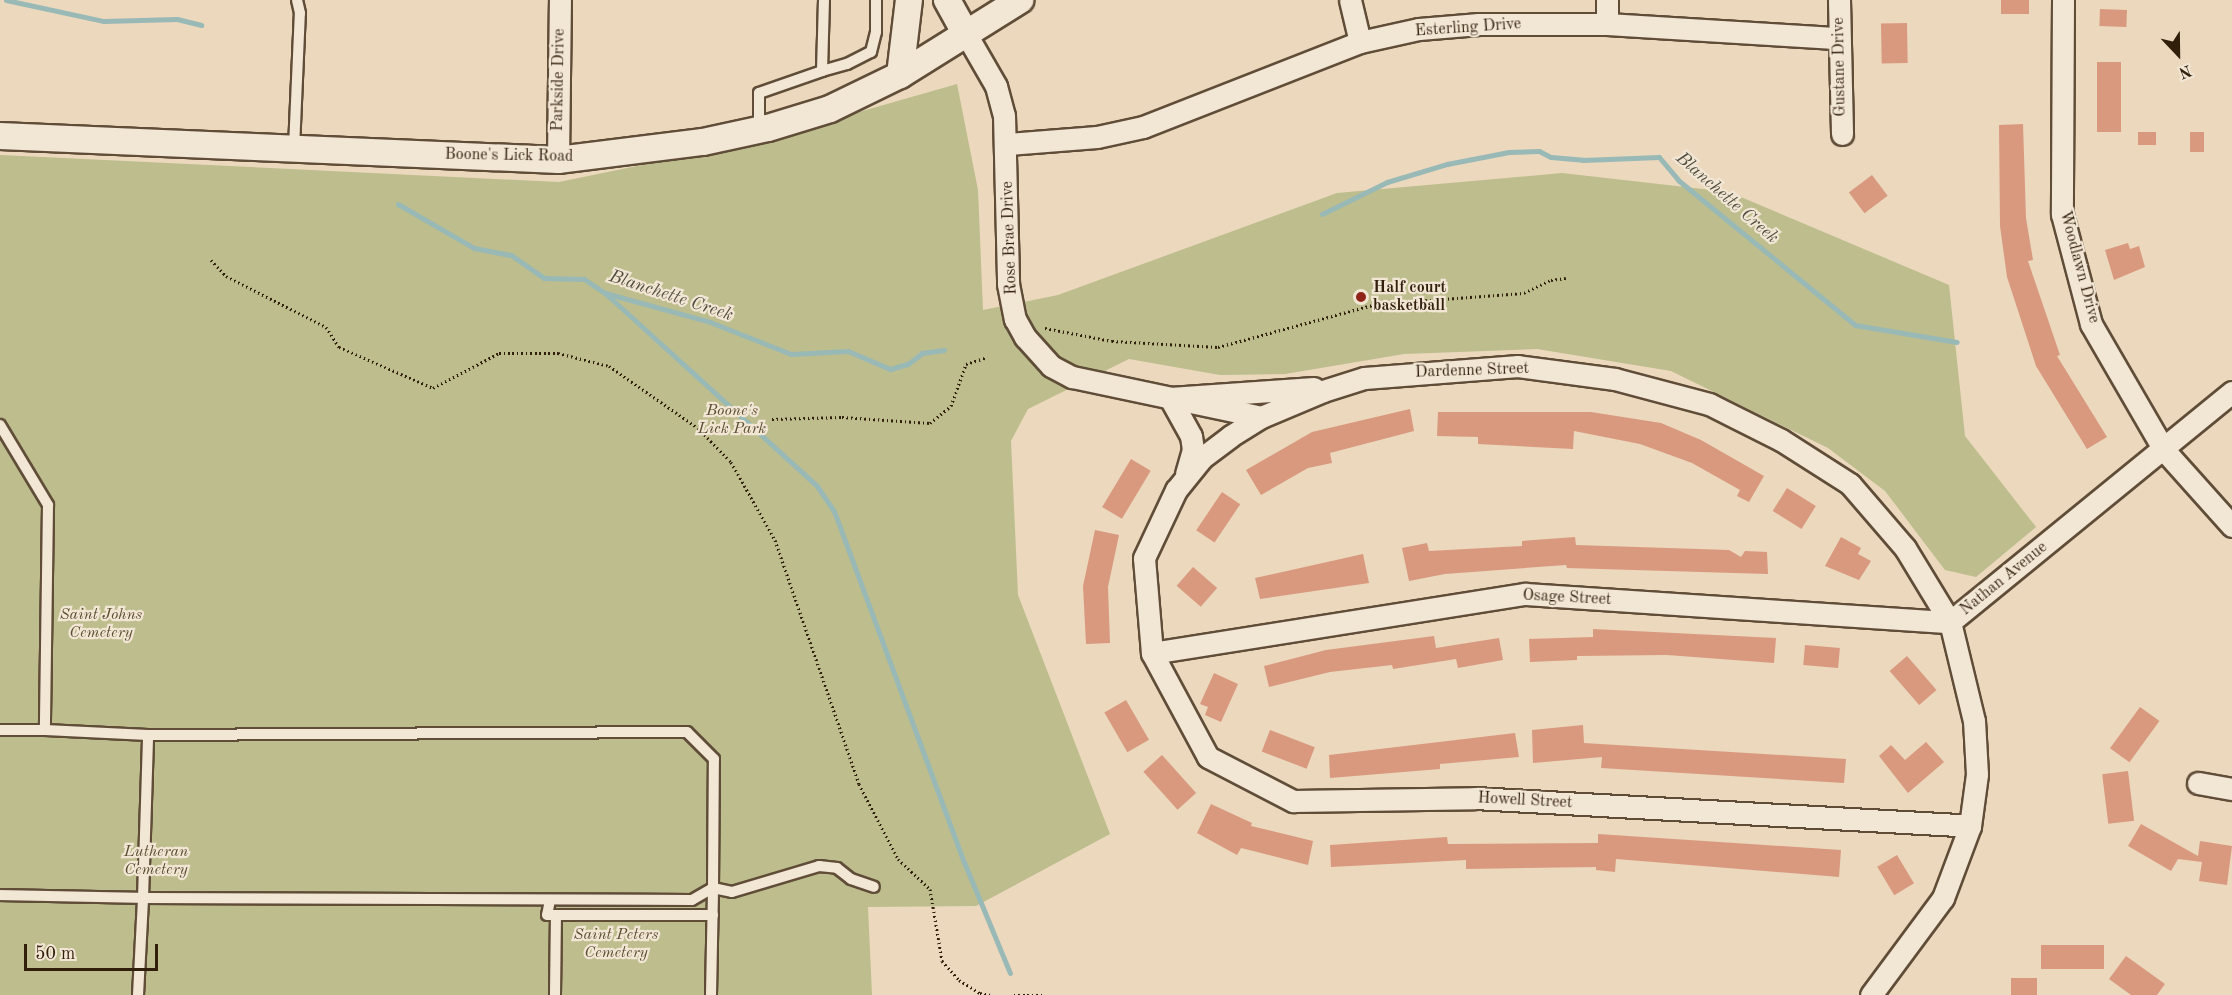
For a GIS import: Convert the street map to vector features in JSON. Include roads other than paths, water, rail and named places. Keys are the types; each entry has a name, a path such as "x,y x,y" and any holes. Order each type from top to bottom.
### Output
{"street":[{"name":"Parkside Drive","path":"558,159 560,0"},
{"path":"900,75 909,0"},
{"path":"947,0 966,34"},
{"name":"Boone's Lick Road","path":"0,136 558,159 703,142 759,130 830,109 900,75 1020,0"},
{"path":"1350,0 1360,42"},
{"path":"1607,0 1607,24"},
{"name":"Gustane Drive","path":"1839,0 1842,134"},
{"name":"Woodlawn Drive","path":"2062,0 2062,214 2091,324 2164,450 2232,526"},
{"name":"Esterling Drive","path":"1008,144 1097,137 1143,128 1360,42 1419,29 1479,24 1607,24 1839,38"},
{"name":"Rose Brae Drive","path":"966,34 996,86 1008,144 1008,284 1015,319 1025,337 1051,366 1072,377 1261,417"},
{"name":"Dardenne Street","path":"1152,653 1144,558 1184,480 1202,458 1261,417 1335,387 1364,378 1518,366 1615,379 1709,404 1781,440 1850,484 1905,548 1950,622"},
{"path":"1184,480 1193,450 1191,436 1170,398 1335,387"},
{"name":"Nathan Avenue","path":"1871,995 1943,898 1970,826 1977,774 1974,721 1950,622 2164,450 2232,392"},
{"name":"Osage Street","path":"1152,653 1525,594 1950,622"},
{"name":"Howell Street","path":"1152,653 1208,757 1293,801 1475,798 1970,826"},
{"path":"2198,783 2232,789"}],"lane":[{"path":"294,148 300,13 297,0"},
{"path":"822,71 824,0"},
{"path":"759,130 759,93 847,64 871,52 876,32 876,0"},
{"path":"0,425 48,505 45,730"},
{"path":"0,730 148,735 687,732 714,759 711,995"},
{"path":"138,995 148,735"},
{"path":"0,895 143,898 692,900 713,888 732,892 819,866 837,868 851,879 874,887"},
{"path":"550,900 547,915 713,915"},
{"path":"555,995 556,915"}],"waterway":[{"name":"Blanchette Creek","path":"6,0 103,21 177,19 201,25"},
{"name":"Blanchette Creek","path":"1322,214 1387,182 1447,164 1509,152 1539,151 1551,157 1583,160 1659,157 1678,180 1855,325 1957,342"},
{"name":"Blanchette Creek","path":"398,204 474,248 511,255 544,278 584,279 605,293 710,322 791,354 848,351 890,369 908,364 922,353 944,350"},
{"path":"605,293 817,486 834,511 964,862 1010,973"}],"place":[{"name":"Half court basketball","path":"1361,297"}],"park label":[{"name":"Boone's Lick Park","path":"732,420"},
{"name":"Saint Johns Cemetery","path":"101,624"},
{"name":"Lutheran Cemetery","path":"156,861"},
{"name":"Saint Peters Cemetery","path":"616,944"}]}
